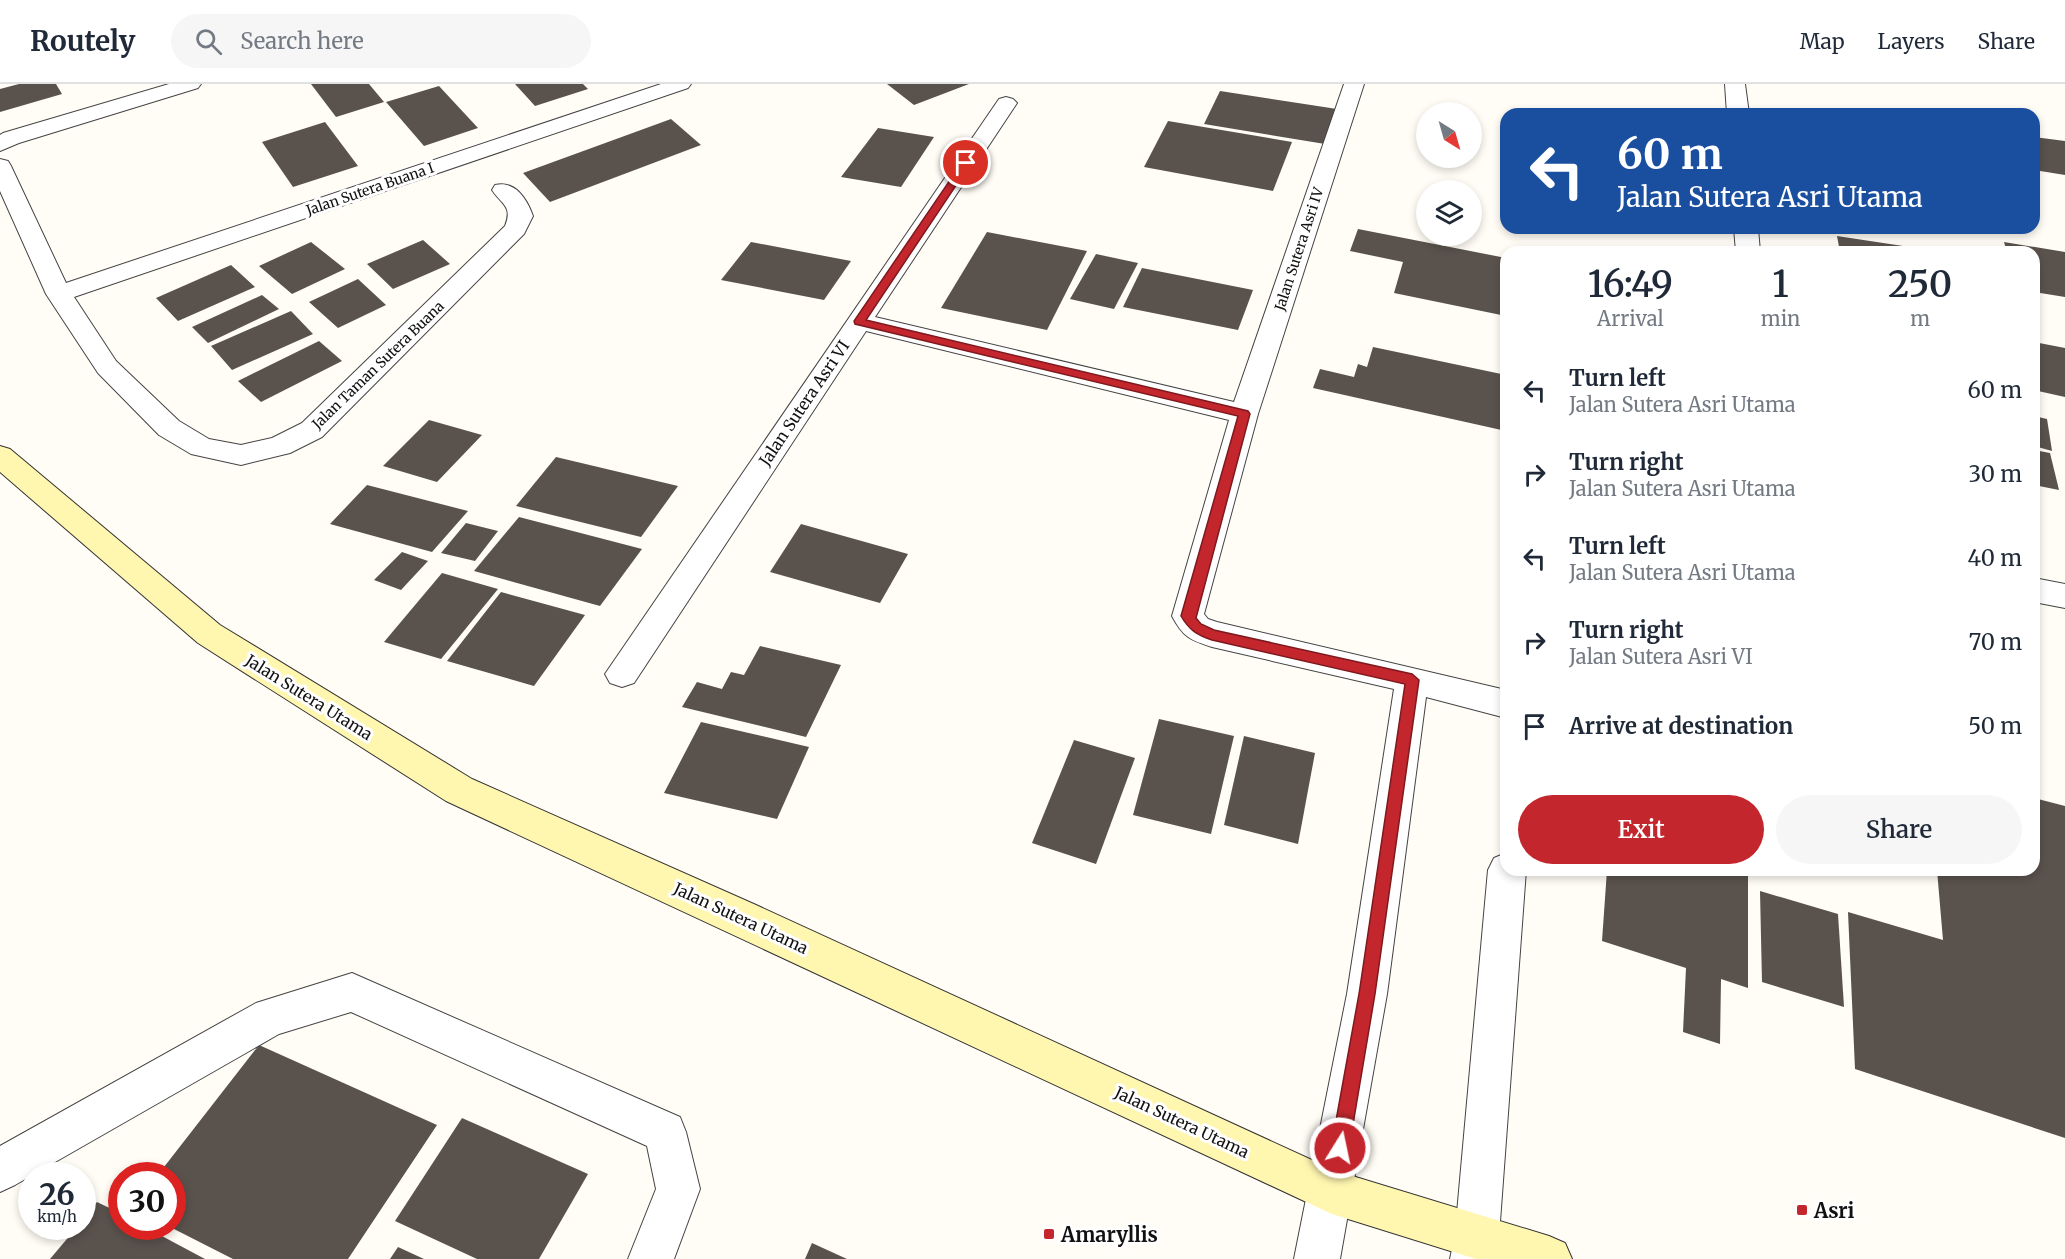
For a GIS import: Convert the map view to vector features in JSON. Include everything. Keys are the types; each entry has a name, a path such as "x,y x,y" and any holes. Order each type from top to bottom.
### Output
{"street":[{"path":"0,144 11,138 191,84"},
{"name":"Jalan Sutera Buana I","path":"60,294 681,84"},
{"name":"Jalan Sutera Asri IV","path":"1354,84 1244,414 1188,616 1197,628 1212,634 1412,680"},
{"path":"1735,84 1737,108"},
{"name":"Jalan Sutera Asri VI","path":"622,674 1006,103"},
{"path":"0,166 60,294"},
{"name":"Jalan Taman Sutera Buana","path":"60,294 107,367 169,428 201,447 241,455 280,446 312,430 516,229 521,216 516,204 503,190"},
{"path":"859,321 1244,414"},
{"name":"Jalan Sutera Utama","path":"0,456 209,634 459,790 742,918 1332,1192 1475,1247 1549,1259"},
{"path":"2040,591 2065,596"},
{"path":"1317,1259 1332,1192 1367,994 1412,680 1500,702"},
{"path":"1475,1247 1506,876"},
{"path":"0,1170 270,1017 352,992 665,1132 678,1189 651,1259"}],"building":[{"path":"19,84 56,84 62,94 0,112 0,89"},
{"path":"311,84 369,84 384,102 336,117"},
{"path":"515,84 583,84 588,89 535,106"},
{"path":"887,84 969,84 914,105"},
{"path":"439,86 478,128 424,146 386,102"},
{"path":"1220,91 1337,109 1325,144 1204,124"},
{"path":"671,119 701,145 550,202 523,173"},
{"path":"1168,121 1292,142 1273,191 1144,167"},
{"path":"325,122 358,166 293,187 262,142"},
{"path":"878,128 934,137 901,187 841,177"},
{"path":"2040,138 2065,141 2065,175 2040,171"},
{"path":"1358,229 1416,240 1416,246 1445,246 1500,257 1500,315 1394,293 1403,262 1350,251"},
{"path":"987,232 1087,251 1047,330 941,308"},
{"path":"1837,236 1903,246 1839,246"},
{"path":"423,240 450,264 393,289 367,264"},
{"path":"311,242 345,269 292,294 259,266"},
{"path":"751,242 851,261 824,300 721,280"},
{"path":"2004,242 2028,246 2005,246"},
{"path":"2040,248 2065,252 2065,297 2040,293"},
{"path":"1096,254 1138,263 1114,309 1070,299"},
{"path":"231,265 255,287 178,321 156,298"},
{"path":"1142,268 1253,290 1238,330 1123,307"},
{"path":"358,279 386,305 338,328 309,302"},
{"path":"262,295 279,309 208,343 192,327"},
{"path":"291,311 313,334 232,370 211,346"},
{"path":"319,341 342,361 261,402 238,381"},
{"path":"2040,343 2065,348 2065,397 2040,391"},
{"path":"1373,347 1500,374 1500,430 1313,388 1320,369 1354,377 1358,364 1367,367"},
{"path":"2040,417 2047,419 2052,451 2040,448"},
{"path":"429,420 482,435 437,482 383,466"},
{"path":"2040,451 2050,453 2059,490 2040,486"},
{"path":"556,457 678,486 641,537 516,506"},
{"path":"367,485 468,511 432,552 330,524"},
{"path":"519,517 642,549 600,606 474,571"},
{"path":"466,523 498,531 475,561 441,553"},
{"path":"801,524 908,554 880,603 770,572"},
{"path":"402,552 428,561 401,590 374,580"},
{"path":"442,573 498,589 441,659 384,642"},
{"path":"501,592 585,615 534,686 447,661"},
{"path":"760,646 841,665 806,737 682,707 697,682 722,689 731,672 744,675"},
{"path":"1159,719 1234,736 1211,834 1133,815"},
{"path":"701,722 809,747 777,819 664,793"},
{"path":"1244,736 1315,753 1298,844 1224,825"},
{"path":"1074,740 1135,758 1096,864 1032,843"},
{"path":"2040,800 2065,806 2065,1138 1855,1069 1848,912 1943,940 1938,876 2040,876"},
{"path":"1607,876 1748,876 1748,988 1721,979 1720,1044 1683,1032 1686,968 1602,941"},
{"path":"1760,891 1838,914 1844,1007 1762,982"},
{"path":"259,1045 437,1125 348,1259 233,1259 186,1235 186,1162 168,1162"},
{"path":"462,1118 588,1174 539,1259 477,1259 395,1221"},
{"path":"96,1203 108,1207 108,1240 169,1240 205,1259 50,1259 66,1240 96,1240"},
{"path":"812,1243 847,1259 805,1259"},
{"path":"398,1247 424,1259 390,1259"}],"place":[{"name":"Asri","path":"1802,1210"},
{"name":"Amaryllis","path":"1049,1234"}],"route":[{"path":"966,163 859,321 1244,414 1188,616 1191,622 1204,632 1412,680 1367,994 1340,1148"}]}
